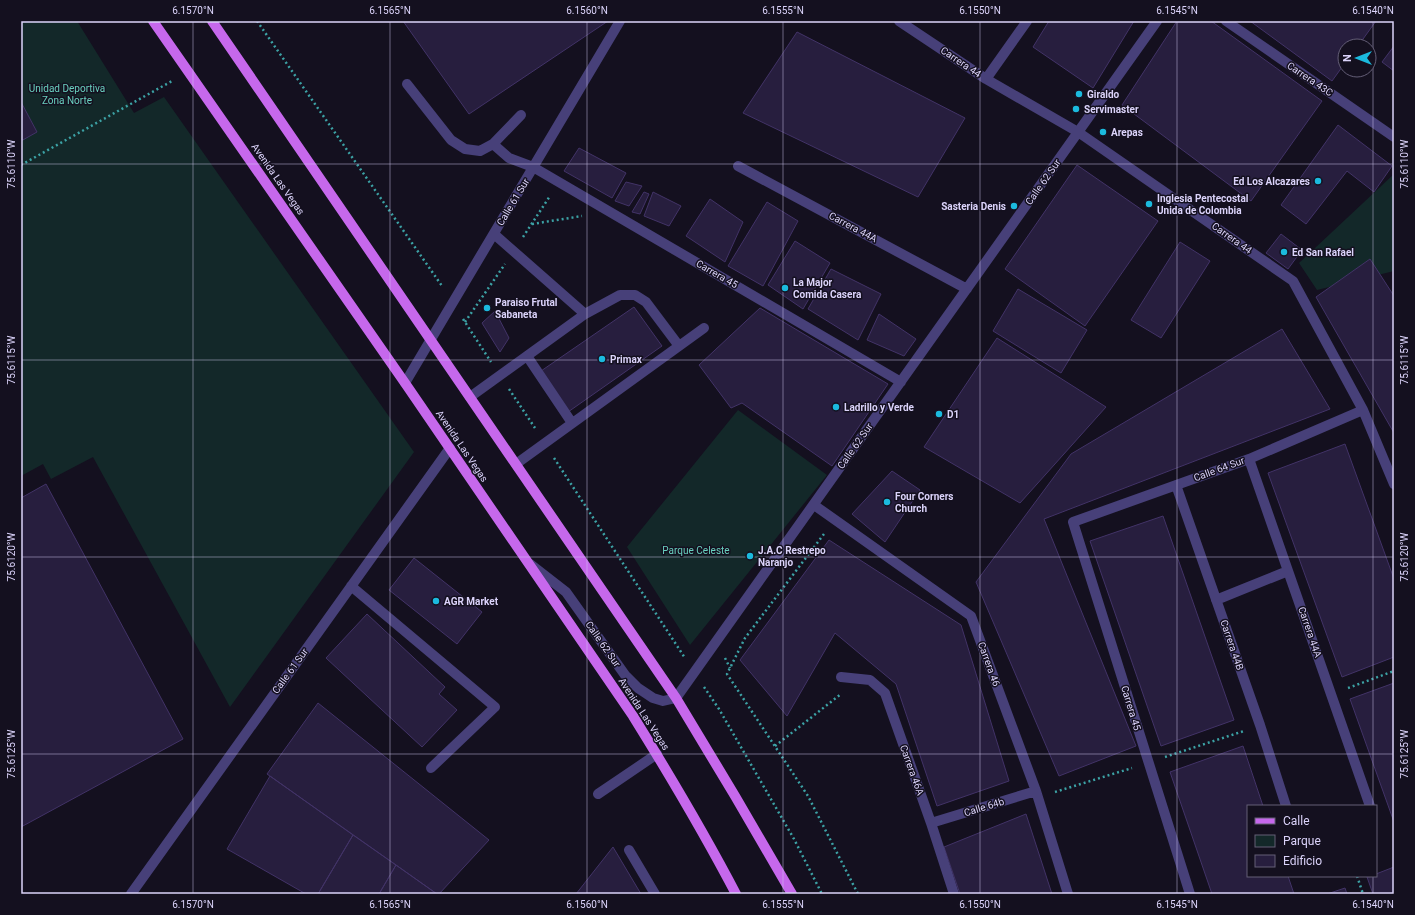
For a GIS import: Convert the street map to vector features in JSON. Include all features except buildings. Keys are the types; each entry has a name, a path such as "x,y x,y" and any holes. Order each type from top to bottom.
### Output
{"main road":[{"name":"Avenida Las Vegas","path":"153,21 450,448 633,716 712,848 736,894"},
{"path":"212,21 676,698 792,894"}],"street":[{"name":"Calle 61 Sur","path":"405,383 620,21"},
{"name":"Carrera 44","path":"900,21 986,79 1078,132 1293,280 1363,410 1394,482"},
{"path":"986,79 1027,21"},
{"name":"Calle 62 Sur","path":"527,561 566,592 625,675 638,688 653,698 663,702 676,698 1157,21"},
{"name":"Carrera 43C","path":"1226,21 1394,137"},
{"path":"407,84 451,140 465,149 480,151 492,144 521,115"},
{"name":"Carrera 45","path":"492,144 509,158 533,167 901,382"},
{"name":"Carrera 44A","path":"738,166 967,289"},
{"path":"494,234 585,314"},
{"path":"470,397 585,314 620,296 635,295 646,302 679,346"},
{"path":"516,464 704,328"},
{"path":"527,356 572,423"},
{"name":"Calle 64 Sur","path":"1073,522 1249,458 1363,410"},
{"name":"Calle 61 Sur","path":"131,894 450,448"},
{"name":"Carrera 44A","path":"1249,458 1370,805"},
{"name":"Carrera 44B","path":"1176,485 1260,726 1286,805"},
{"name":"Carrera 46","path":"814,505 970,616 1037,794 1068,894"},
{"name":"Carrera 45","path":"1073,522 1190,894"},
{"path":"1216,600 1288,571"},
{"path":"351,586 495,707 431,768"},
{"name":"Carrera 46A","path":"841,677 870,680 885,693 931,823 954,894"},
{"path":"598,794 657,754"},
{"name":"Calle 64b","path":"931,823 1037,794"},
{"path":"629,850 655,894"}],"path":[{"path":"257,21 453,303 675,644"},
{"path":"21,165 172,81"},
{"path":"532,224 611,212"},
{"path":"835,520 745,638 727,674 808,796 858,894"},
{"path":"1332,694 1394,671"},
{"path":"775,746 860,679"},
{"path":"719,709 794,839 822,894"},
{"path":"1037,794 1148,763 1260,726"},
{"path":"1357,877 1363,894"}],"green space":[{"name":"Unidad Deportiva Zona Norte","path":"21,21 77,21 134,113 164,97 414,452 230,707 93,457 51,479 43,464 21,476"},
{"path":"1394,174 1394,271 1317,290 1299,263"},
{"name":"Parque Celeste","path":"738,410 827,475 690,645 627,547"}],"place":[{"name":"Giraldo","path":"1079,94"},
{"name":"Servimaster","path":"1076,109"},
{"name":"Arepas","path":"1103,132"},
{"name":"Ed Los Alcazares","path":"1318,181"},
{"name":"Inglesia Pentecostal Unida de Colombia","path":"1149,204"},
{"name":"Sasteria Denis","path":"1014,206"},
{"name":"Ed San Rafael","path":"1284,252"},
{"name":"La Major Comida Casera","path":"785,288"},
{"name":"Paraiso Frutal Sabaneta","path":"487,308"},
{"name":"Primax","path":"602,359"},
{"name":"Ladrillo y Verde","path":"836,407"},
{"name":"D1","path":"939,414"},
{"name":"Four Corners Church","path":"887,502"},
{"name":"J.A.C Restrepo Naranjo","path":"750,556"},
{"name":"AGR Market","path":"436,601"}]}
